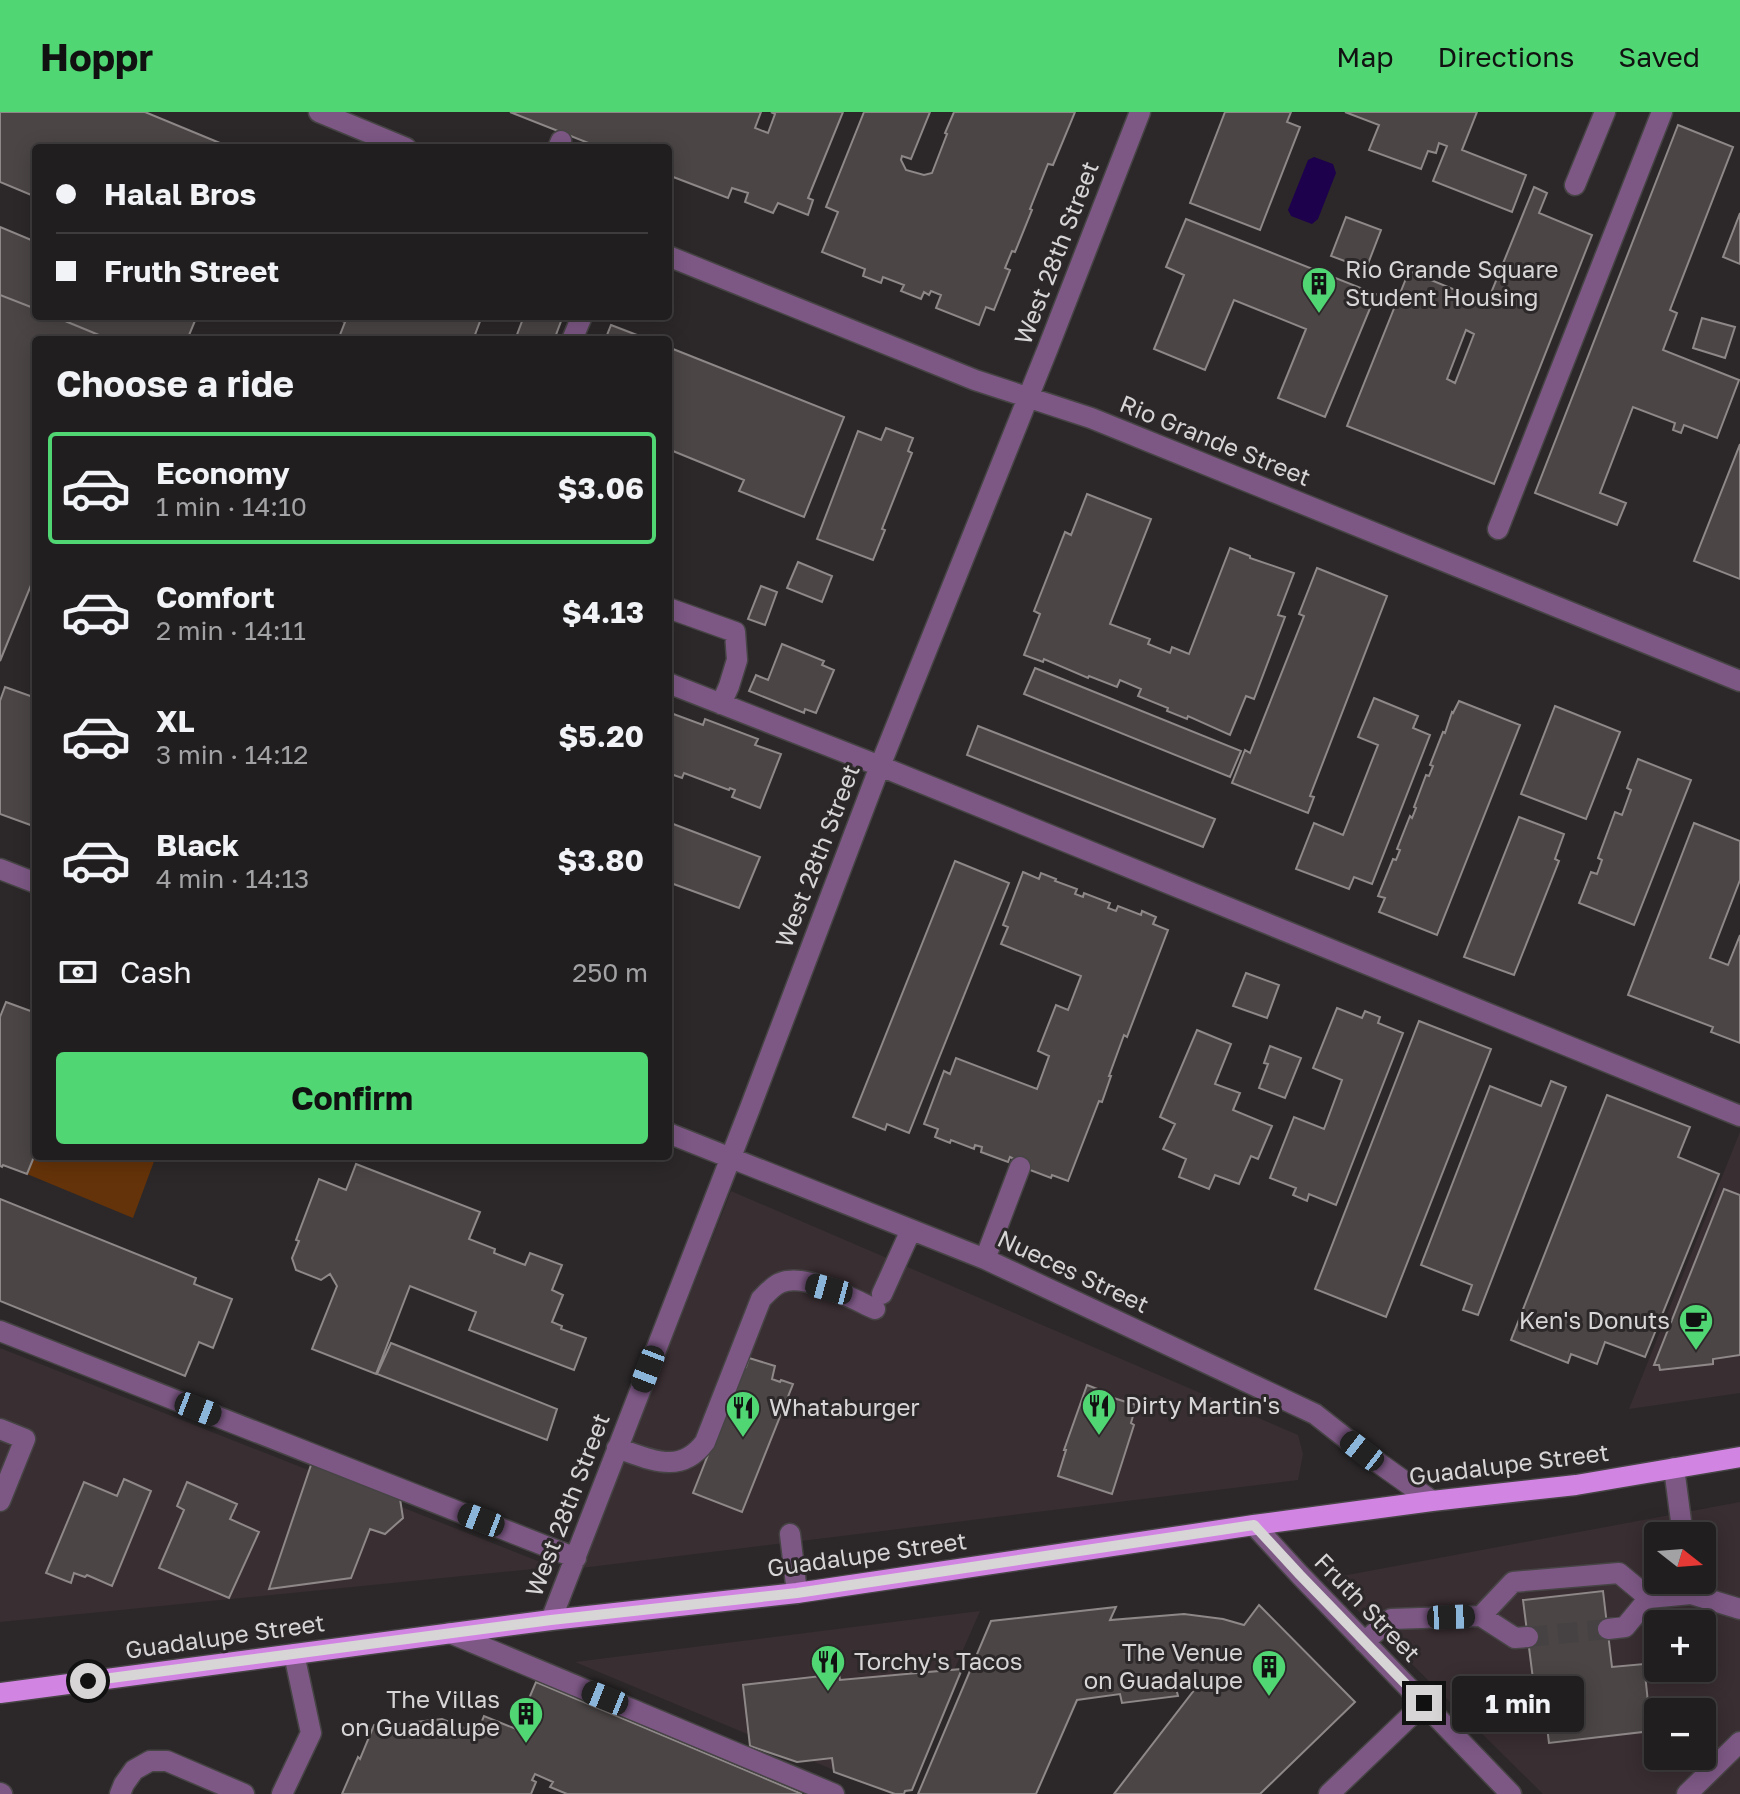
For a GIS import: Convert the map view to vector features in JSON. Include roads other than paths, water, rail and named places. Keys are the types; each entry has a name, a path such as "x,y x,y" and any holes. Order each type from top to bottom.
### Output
{"main road":[{"name":"Guadalupe Street","path":"0,1693 551,1620 797,1593 1254,1525 1576,1485 1740,1457"}],"street":[{"path":"319,112 396,144"},
{"name":"West 28th Street","path":"551,1620 880,766 1140,112"},
{"path":"1575,185 1605,112"},
{"path":"1498,529 1662,112"},
{"name":"Rio Grande Street","path":"672,258 975,380 1091,418 1740,681"},
{"path":"672,609 735,632 737,660 721,704"},
{"path":"672,685 880,766 1740,1116"},
{"path":"0,869 32,881"},
{"name":"Nueces Street","path":"672,1135 985,1259 1315,1414 1432,1501"},
{"path":"985,1259 1020,1167"},
{"path":"617,1448 667,1463 684,1461 695,1455 705,1442 761,1299 769,1290 781,1282 795,1280 879,1302 911,1230"},
{"path":"0,1331 576,1558"},
{"path":"0,1429 25,1439 0,1501"},
{"path":"1674,1468 1681,1522"},
{"name":"Fruth Street","path":"1254,1525 1511,1794"},
{"path":"790,1534 797,1593"},
{"path":"1481,1616 1513,1582 1619,1573 1649,1598"},
{"path":"1608,1629 1625,1627 1649,1598 1664,1594"},
{"path":"1706,1594 1740,1609"},
{"path":"1364,1642 1391,1619 1481,1616 1515,1638 1528,1637"},
{"path":"450,1633 834,1794"},
{"path":"282,1794 311,1733 294,1654"},
{"path":"1329,1794 1424,1703"},
{"path":"1687,1794 1740,1742"},
{"path":"120,1794 134,1770 150,1761 167,1761 244,1794"}],"tunnel":[{"path":"1528,1637 1608,1629"}],"place":[{"name":"Rio Grande Square Student Housing","path":"1319,315"},
{"name":"Ken's Donuts","path":"1696,1352"},
{"name":"Dirty Martin's","path":"1099,1437"},
{"name":"Whataburger","path":"743,1439"},
{"name":"Torchy's Tacos","path":"828,1693"},
{"name":"The Venue on Guadalupe","path":"1269,1698"},
{"name":"The Villas on Guadalupe","path":"526,1745"}]}
